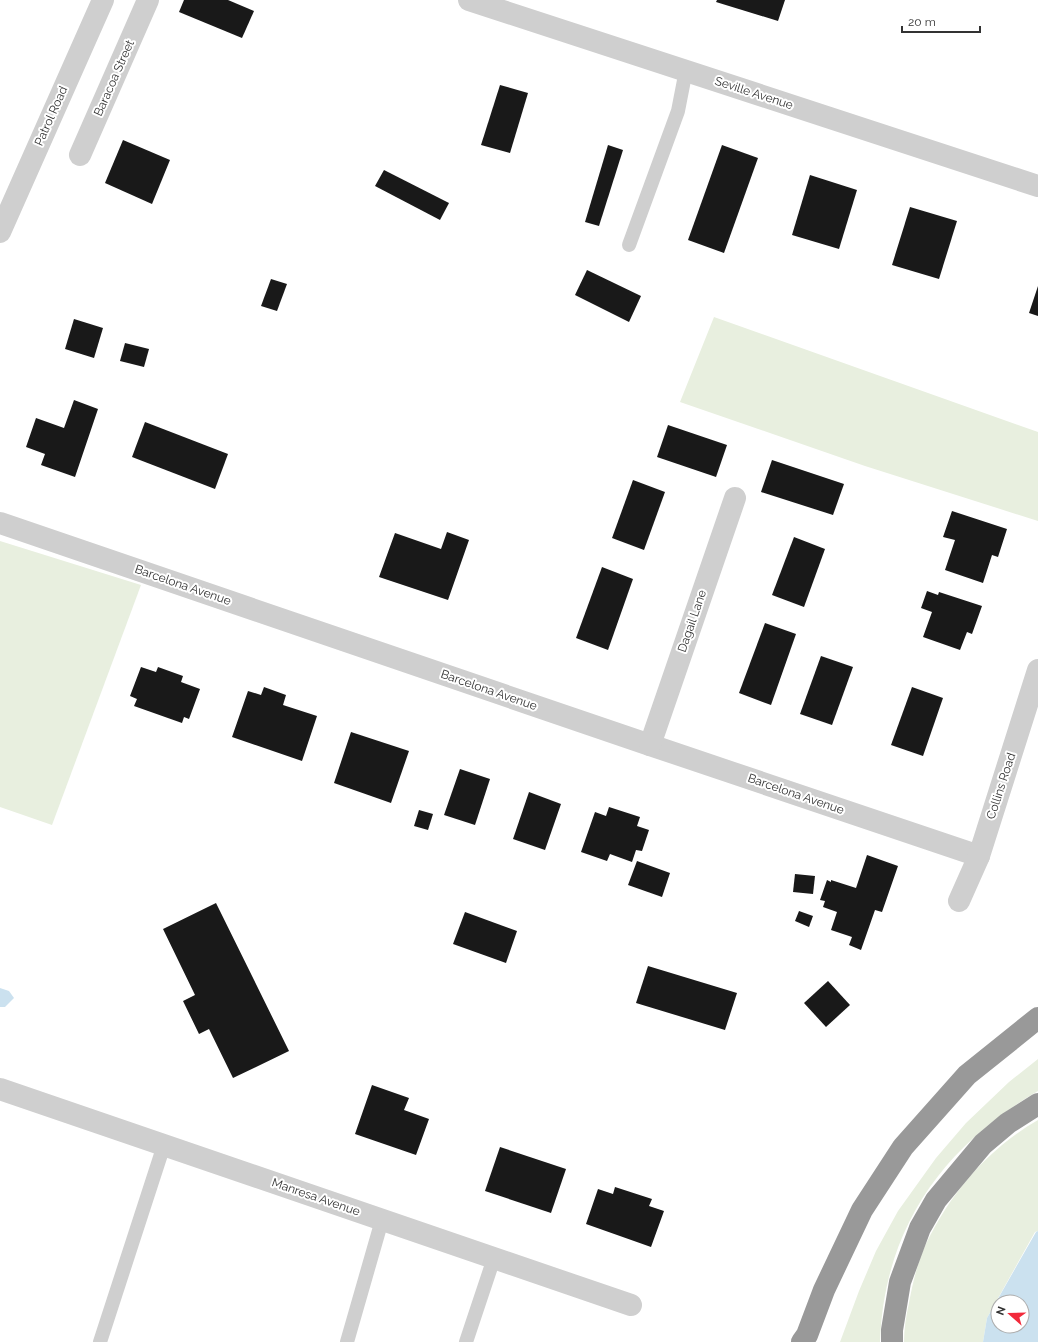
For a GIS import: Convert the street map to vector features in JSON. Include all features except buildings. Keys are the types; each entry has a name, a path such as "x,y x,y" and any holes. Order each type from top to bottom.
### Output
{"highway":[{"path":"805,1340 824,1290 862,1210 903,1147 968,1075 1038,1018"},
{"path":"892,1342 892,1330 900,1282 920,1228 936,1200 983,1144 1008,1123 1038,1104"}],"street":[{"name":"Patrol Road","path":"0,232 103,0"},
{"name":"Baracoa Street","path":"80,155 148,0"},
{"name":"Seville Avenue","path":"469,0 1038,186"},
{"name":"Dagail Lane","path":"650,745 735,498"},
{"name":"Barcelona Avenue","path":"0,523 979,856"},
{"name":"Collins Road","path":"959,901 979,856 1038,670"},
{"name":"Manresa Avenue","path":"0,1089 631,1306"}],"lane":[{"path":"629,245 678,111 686,70"},
{"path":"100,1342 164,1145"},
{"path":"347,1342 382,1220"},
{"path":"466,1342 494,1258"}],"green space":[{"path":"714,317 1038,432 1038,521 865,466 680,402"},
{"path":"0,541 141,585 52,825 0,807"},
{"path":"1038,1059 1038,1091 1004,1113 973,1138 947,1165 924,1195 906,1228 893,1263 884,1301 880,1342 840,1342 876,1251 898,1211 936,1158 966,1123 1009,1082"},
{"path":"1038,1120 1038,1231 1035,1232 1000,1294 990,1294 990,1313 987,1318 983,1342 904,1342 907,1313 913,1284 922,1253 932,1233 943,1213 970,1177 1001,1146"}],"water":[{"path":"0,988 9,991 14,998 5,1007 0,1007"},
{"path":"1038,1231 1038,1342 983,1342 987,1318 990,1313 990,1334 1030,1334 1030,1294 1001,1294 1036,1232"}]}
